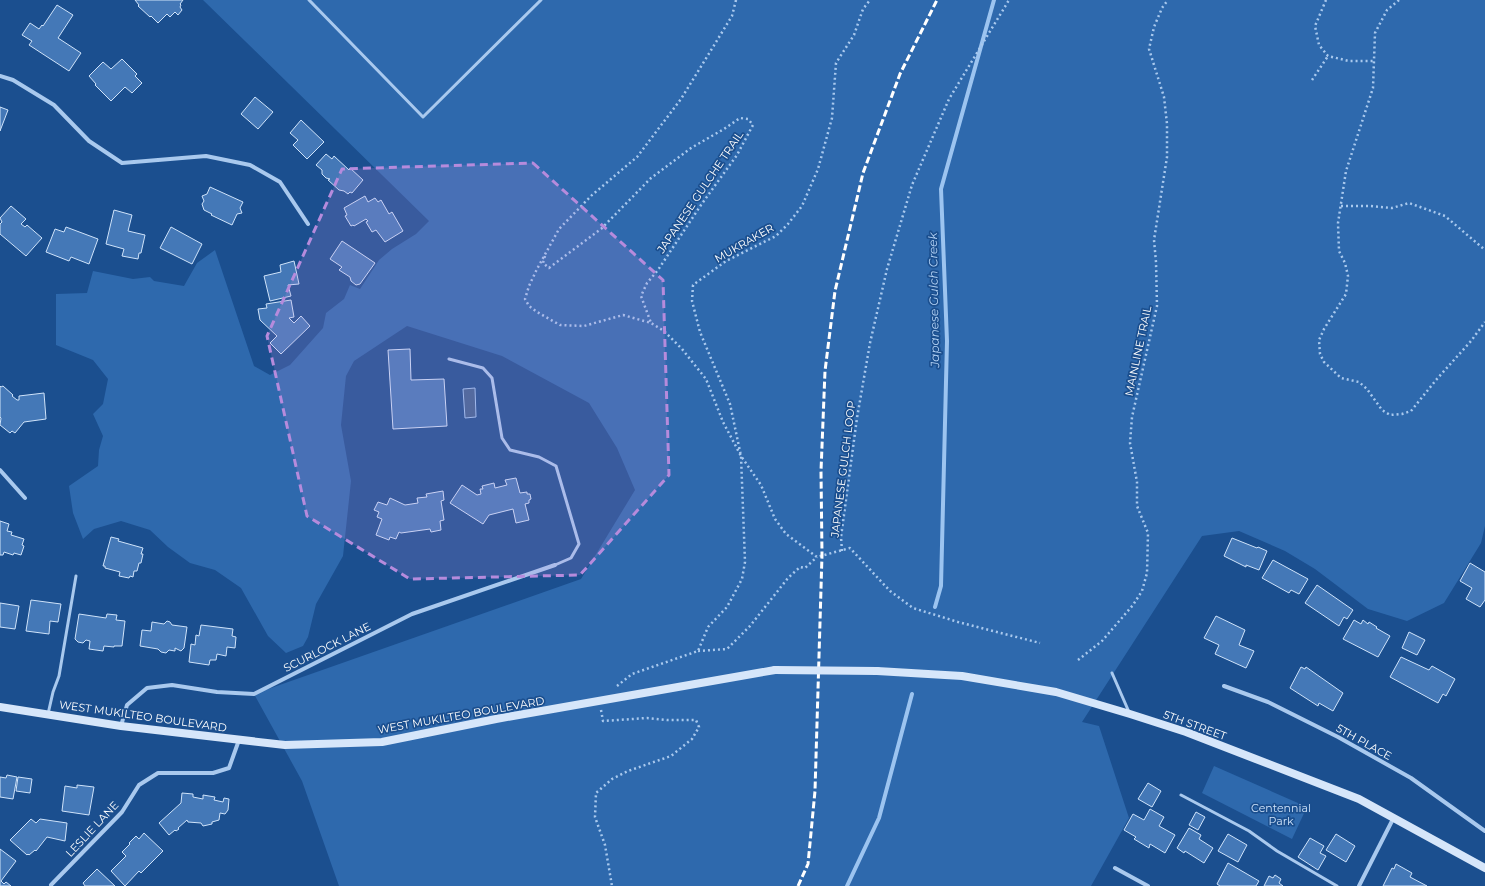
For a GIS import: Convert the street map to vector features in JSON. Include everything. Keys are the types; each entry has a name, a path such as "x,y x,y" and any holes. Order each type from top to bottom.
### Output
{"main road":[{"name":"WEST MUKILTEO BOULEVARD","path":"0,707 121,726 285,745 382,742 496,719 775,670 878,671"},
{"name":"5TH STREET","path":"878,671 918,672 962,676 1056,692 1186,732 1359,799 1485,868"}],"street":[{"path":"0,76 13,80 54,105 89,141 122,162 206,156 250,165 280,182 308,224"},
{"path":"0,470 25,498"},
{"name":"SCURLOCK LANE","path":"121,726 127,705 147,688 172,685 217,692 254,694 412,614 555,565"},
{"name":"5TH PLACE","path":"1224,686 1268,702 1338,737 1411,778 1485,831"},
{"name":"LESLIE LANE","path":"51,885 122,812 139,784 158,772 213,773 229,768 239,740"},
{"path":"1359,886 1394,817"},
{"path":"1115,868 1148,886"}],"lane":[{"path":"309,0 423,117 541,0"},
{"path":"449,359 483,368 492,378 502,438 510,450 539,457 556,466 579,544 571,558 555,565"},
{"path":"48,714 53,692 59,676 76,576"},
{"path":"1112,673 1130,714"},
{"path":"1181,795 1249,831 1277,851 1337,886"}],"path":[{"path":"736,0 732,16 684,92 641,152 626,167 592,195 559,228 529,286 525,299 529,306 537,312 560,325 584,326 623,315 651,323 664,331 682,349 706,379 723,422 740,456 761,485 775,519 786,534 817,557"},
{"name":"MUKRAKER","path":"740,456 730,404 700,332 692,301 693,284 726,261 776,236 788,224 802,206 818,169 832,118 836,63 854,35 863,9 870,0"},
{"name":"JAPANESE GULCH LOOP","path":"698,651 728,649 750,626 788,578 800,568 805,568 817,557 842,550 841,537 856,418 870,343 889,261 912,186 949,99 1009,0"},
{"name":"MAINLINE TRAIL","path":"1078,660 1102,641 1133,605 1142,591 1147,573 1148,533 1137,506 1137,482 1130,443 1132,416 1157,306 1154,240 1167,157 1167,124 1164,97 1149,50 1154,27 1162,8 1168,0"},
{"path":"1326,0 1315,26 1319,45 1328,56 1349,60 1373,61"},
{"path":"1399,0 1387,10 1375,33 1373,88 1346,172 1338,223 1339,251 1348,276 1346,294 1324,329 1319,340 1320,354 1324,362 1341,378 1359,382 1367,389 1382,410 1390,415 1402,414 1411,411 1471,341 1485,322"},
{"path":"1312,80 1328,56"},
{"name":"JAPANESE GULCHE TRAIL","path":"546,252 543,263 549,268 601,229 652,178 691,148 740,118 748,119 753,125 737,155 701,205 658,270 647,283 641,296 651,323"},
{"path":"1341,206 1392,208 1408,203 1445,216 1485,250"},
{"path":"842,550 850,548 890,591 913,608 958,622 1040,643"}],"highlighted area":[{"path":"533,163 663,280 669,475 580,575 410,579 307,516 267,336 342,169"}],"green space":[{"path":"203,0 1485,0 1485,526 1481,543 1444,603 1407,621 1368,609 1315,569 1285,551 1239,531 1202,536 1082,722 1099,726 1129,818 1091,886 339,886 302,781 254,694 581,579 635,490 617,448 589,403 502,356 407,326 354,361 346,376 341,425 351,481 343,556 316,604 308,637 303,646 286,653 268,636 241,588 215,570 190,563 168,547 150,530 121,521 94,529 83,539 73,513 69,486 98,466 99,450 103,436 93,414 103,404 108,379 93,360 56,345 56,294 87,293 93,271 133,279 150,277 154,281 184,286 197,263 215,250 254,366 270,375 290,365 323,328 326,313 344,299 350,285 360,289 379,260 392,249 416,234 429,221"},
{"name":"Centennial Park","path":"1214,766 1307,807 1292,839 1202,793"}],"shaded area":[{"path":"475,388 476,417 465,418 463,389"}],"building":[{"path":"135,0 183,0 180,4 182,10 178,15 175,12 170,17 167,14 158,23 138,6 139,5"},
{"path":"57,5 73,15 58,38 81,53 69,71 29,45 32,41 22,35 30,23 39,29 42,25 43,26"},
{"path":"122,59 137,74 135,76 142,83 132,93 125,87 111,101 95,85 96,84 89,76 103,62 111,69"},
{"path":"255,97 273,112 258,129 241,114"},
{"path":"0,107 8,110 0,131"},
{"path":"301,120 324,142 307,159 293,145 298,140 290,133"},
{"path":"326,154 332,159 334,156 349,170 350,168 363,180 352,193 350,192 348,194 339,190 328,180 330,179 326,178 322,174 322,170 316,165"},
{"path":"210,187 243,202 240,208 242,213 237,214 232,225 204,210 202,204 204,201 202,196 207,194"},
{"path":"365,196 368,202 375,198 378,202 381,200 389,214 392,212 403,231 385,242 376,230 372,232 366,222 368,221 366,219 354,226 351,226 345,216 347,215 344,208"},
{"path":"11,206 26,219 21,224 25,227 27,225 42,238 26,256 0,234 0,224 2,222 0,218"},
{"path":"114,210 132,215 128,231 145,235 138,259 122,256 124,249 106,244"},
{"path":"66,227 98,239 89,264 71,257 69,261 46,252 55,229 64,232"},
{"path":"171,227 202,244 192,264 160,248"},
{"path":"342,241 375,263 360,284 356,285 351,281 350,277 339,270 342,267 330,259"},
{"path":"294,261 299,284 288,285 291,296 270,301 264,276 281,272 280,265"},
{"path":"291,300 294,317 289,318 294,323 301,316 310,326 281,354 270,343 277,336 260,320 258,309 267,308 266,304"},
{"path":"410,349 411,380 444,379 447,426 393,429 388,350"},
{"path":"0,386 3,386 17,400 19,400 19,396 44,393 46,419 24,422 15,433 12,431 10,433 0,425"},
{"path":"516,478 520,493 527,492 527,494 530,494 531,499 529,500 529,503 525,504 529,520 516,523 513,509 489,515 483,524 450,503 462,485 477,495 481,494 480,489 483,489 482,486 494,483 495,488 507,485 505,480"},
{"path":"443,491 444,500 441,501 444,520 440,521 441,530 431,532 430,529 399,532 396,539 390,537 389,540 376,535 382,519 377,517 379,512 374,510 378,502 387,505 390,498 405,505 418,503 417,498 427,497 426,494"},
{"path":"0,521 9,524 7,531 12,532 11,535 24,539 22,545 24,546 21,555 14,553 13,555 4,552 3,555 0,555"},
{"path":"111,537 119,539 118,541 143,548 141,563 139,563 137,571 134,571 133,577 130,576 129,578 119,576 120,572 105,568 105,566 103,566"},
{"path":"1232,538 1267,551 1259,570 1246,565 1246,567 1224,556"},
{"path":"1273,560 1308,579 1299,594 1291,590 1289,593 1262,578"},
{"path":"1470,563 1485,572 1485,600 1480,607 1466,599 1472,588 1460,581"},
{"path":"1317,585 1353,610 1347,619 1344,617 1339,626 1305,603"},
{"path":"31,600 61,604 58,622 50,621 49,634 26,631"},
{"path":"0,603 19,606 15,629 0,627"},
{"path":"79,614 106,618 107,614 117,615 116,620 125,621 122,646 104,646 103,651 89,649 90,641 86,640 83,643 78,642 75,639"},
{"path":"1216,616 1245,630 1239,645 1254,651 1246,668 1215,654 1219,645 1204,638"},
{"path":"1354,620 1361,624 1363,620 1368,624 1369,622 1390,636 1378,657 1343,639"},
{"path":"167,621 172,625 187,627 184,648 181,651 175,648 175,651 169,650 166,653 161,652 158,649 140,646 142,630 151,631 152,622 164,624"},
{"path":"201,625 233,629 232,636 236,637 235,648 227,647 226,656 217,654 216,660 210,660 209,665 189,662 191,644 195,645 196,635 199,636"},
{"path":"1409,632 1425,640 1417,655 1402,648"},
{"path":"1401,657 1429,670 1432,666 1455,679 1446,696 1443,694 1438,703 1390,677"},
{"path":"1301,667 1305,669 1306,667 1343,693 1333,711 1319,703 1318,706 1290,688"},
{"path":"7,775 17,777 13,799 0,797 0,777 6,778"},
{"path":"18,777 32,779 30,793 16,791"},
{"path":"1148,783 1161,791 1152,807 1138,799"},
{"path":"77,785 94,787 89,815 62,811 65,786 77,788"},
{"path":"182,793 193,794 193,797 203,799 203,795 215,797 214,800 223,802 224,798 229,799 228,810 225,814 220,813 219,820 212,822 212,824 203,826 201,823 188,822 187,820 178,828 179,829 176,831 175,830 169,835 159,823 181,803"},
{"path":"1150,809 1164,817 1159,826 1175,835 1165,853 1150,844 1149,848 1134,839 1136,837 1124,830 1133,814 1144,820"},
{"path":"1196,812 1205,817 1198,830 1189,825"},
{"path":"31,819 36,823 40,819 67,823 65,841 47,837 36,851 35,850 27,855 10,840"},
{"path":"1189,828 1201,835 1199,839 1213,848 1204,863 1185,851 1184,853 1177,848"},
{"path":"144,833 163,851 141,873 139,871 125,886 111,871 126,856 122,852 130,844 129,843 136,836 139,839"},
{"path":"1228,834 1247,845 1238,862 1218,851"},
{"path":"1336,834 1355,846 1346,862 1326,850"},
{"path":"1310,838 1324,846 1320,853 1326,856 1318,870 1298,857"},
{"path":"0,849 16,861 1,881 4,884 6,882 11,886 0,886"},
{"path":"1228,863 1259,881 1256,886 1220,886 1217,884"},
{"path":"1396,864 1412,873 1410,877 1427,886 1383,886 1392,868 1394,869"},
{"path":"97,869 115,886 85,886 83,883"},
{"path":"1275,875 1281,879 1279,883 1283,886 1264,886 1269,876 1273,878"}],"waterway":[{"name":"Japanese Gulch Creek","path":"935,607 941,586 947,341 941,189 994,0"},
{"name":"Japanese Gulch Creek","path":"847,886 879,818 912,694"}],"railway":[{"path":"798,886 808,864 815,791 822,555 821,471 825,371 835,291 863,173 900,74 937,0"}]}
